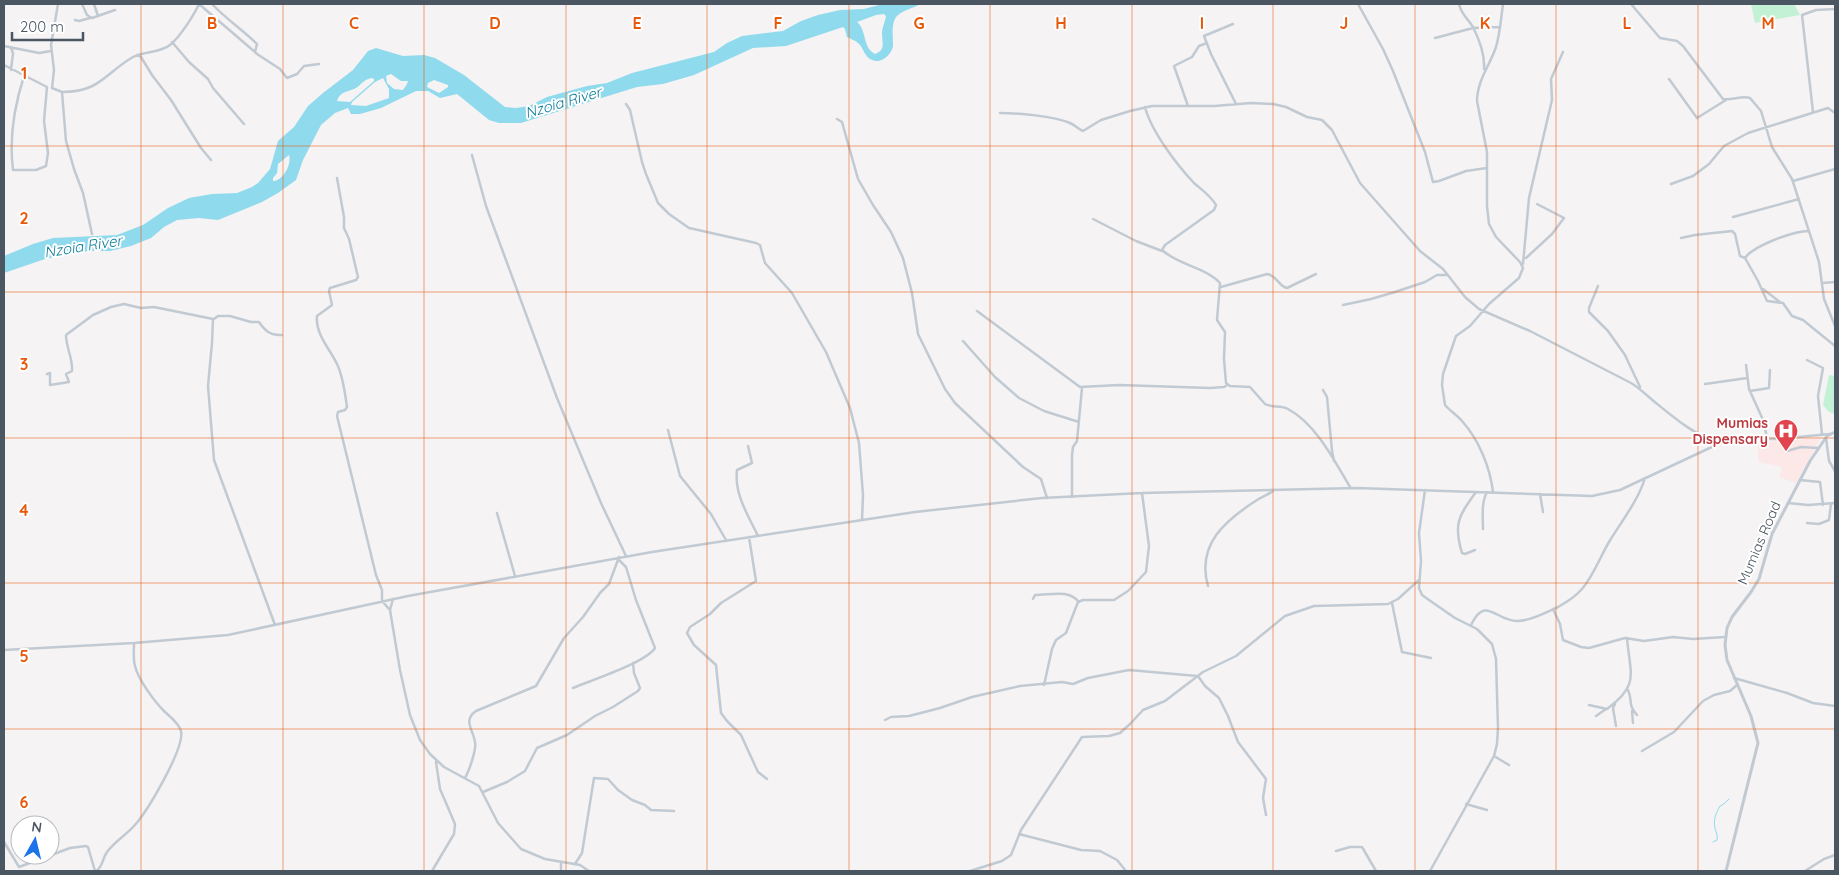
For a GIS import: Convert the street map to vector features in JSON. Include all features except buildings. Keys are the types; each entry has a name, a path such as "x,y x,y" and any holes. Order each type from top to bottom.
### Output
{"street":[{"path":"52,88 54,70 51,51 58,4"},
{"path":"82,4 87,15 92,18"},
{"path":"94,4 98,16"},
{"path":"4,65 11,70 62,92 89,89 137,55 170,45 188,23 199,4 254,52 280,70 287,78 296,74 304,66 319,64"},
{"path":"212,4 229,21 247,33 257,44 254,52"},
{"path":"1358,4 1393,71 1425,152 1433,182 1466,171 1487,168"},
{"path":"1459,4 1461,12 1473,28 1484,59 1484,73"},
{"path":"1503,4 1495,48 1484,73 1477,97 1487,152 1486,205 1490,227 1523,266"},
{"path":"1631,4 1660,38 1677,41 1683,46 1726,100"},
{"path":"1813,112 1802,15 1816,10 1835,9"},
{"path":"75,20 92,18 115,10"},
{"path":"1232,24 1204,35 1236,104"},
{"path":"1435,38 1473,28 1499,27"},
{"path":"172,42 189,62 208,79 213,88 244,124"},
{"path":"1188,106 1174,67 1192,56 1199,46 1207,43"},
{"path":"4,46 39,53 51,51"},
{"path":"11,48 13,53 11,70"},
{"path":"1494,492 1479,444 1462,421 1446,407 1442,385 1444,369 1456,336 1472,324 1483,310 1519,278 1523,271 1529,198 1552,100 1551,79 1562,52"},
{"path":"137,55 141,57 201,148 211,160"},
{"path":"24,76 12,129 13,170 36,170 46,166 48,153 44,121 48,87"},
{"path":"1669,79 1698,118 1726,100 1744,96 1752,99 1761,111 1772,146 1789,171 1793,181 1819,262 1824,300 1835,326"},
{"path":"62,92 66,141 83,193 92,234"},
{"path":"1000,113 1013,113 1071,123 1083,131 1101,120 1145,107 1259,103 1280,105 1307,117 1324,120 1332,130 1360,183 1420,251 1441,267 1465,297 1483,310 1604,368 1640,389 1664,410 1706,438 1722,443"},
{"path":"626,104 630,110 642,162 658,203 668,214 689,228 760,245 765,263 790,290 824,348 838,377 857,429 862,488 862,520"},
{"path":"1145,107 1150,124 1163,144 1189,177 1216,205 1214,210 1165,245 1163,251"},
{"path":"1671,184 1693,176 1709,164 1724,146 1735,139 1766,126 1813,112 1829,108 1835,112"},
{"path":"837,119 841,120 858,179 891,232 903,258 912,293 918,334 945,389 955,403 1023,467 1041,479 1047,498"},
{"path":"472,155 486,206 550,380 586,468 626,556"},
{"path":"1793,181 1835,169"},
{"path":"338,178 344,228 349,240 358,278 330,288 332,305 317,316 317,323 324,342 340,370 347,407 338,412 337,416 376,575 382,590 382,601 390,610"},
{"path":"1733,217 1799,199"},
{"path":"1525,259 1552,234 1564,218 1537,204"},
{"path":"1093,219 1136,241 1163,251 1220,283 1217,320 1225,332 1224,369 1227,385"},
{"path":"1681,238 1732,230 1735,234 1741,257 1745,258 1767,301 1780,302"},
{"path":"1745,258 1750,253 1769,243 1797,232 1808,231"},
{"path":"1221,287 1267,274 1274,276 1283,287 1287,288 1316,274"},
{"path":"1343,305 1371,300 1425,282 1438,275 1447,276"},
{"path":"1822,283 1835,282"},
{"path":"1598,286 1589,312 1608,331 1624,355 1640,389"},
{"path":"1762,288 1786,306 1793,317 1803,320 1835,346"},
{"path":"47,374 50,373 50,385 69,382 66,374 72,371 73,360 66,347 66,335 93,315 111,307 124,304 141,308 154,307 167,311 210,317 213,321"},
{"path":"978,311 1082,387 1113,385 1210,388 1224,388 1227,385 1250,387 1265,404 1284,407 1309,426 1335,462 1350,488"},
{"path":"275,625 214,460 208,386 213,321 218,316 236,317 251,322 259,322 266,332 282,335"},
{"path":"964,340 995,377 1019,398 1044,411 1078,422"},
{"path":"1807,360 1823,368 1818,396 1822,434"},
{"path":"1746,365 1750,391 1764,422 1768,439"},
{"path":"1750,391 1769,388 1770,370"},
{"path":"1705,384 1747,378"},
{"path":"1072,497 1072,455 1073,447 1078,440 1082,387"},
{"path":"1323,390 1327,398 1332,451 1335,462"},
{"path":"668,430 680,476 711,514 726,540"},
{"name":"Mumias Road","path":"1726,871 1758,747 1758,739 1751,716 1725,654 1725,637 1732,617 1751,592 1762,572 1772,534 1800,480 1818,448 1830,434 1835,432"},
{"path":"4,650 134,643 228,635 382,601 626,556 949,508 1047,498 1350,488 1604,495 1620,490 1722,443 1740,437 1768,439 1830,434"},
{"path":"1826,438 1829,461 1835,471"},
{"path":"748,446 752,463 737,470 737,487 739,496 758,536"},
{"path":"1787,451 1800,447 1818,448"},
{"path":"1471,625 1476,615 1482,610 1488,610 1509,620 1520,621 1553,609 1573,598 1586,584 1632,505 1645,478"},
{"path":"1800,480 1820,482 1823,505"},
{"path":"1208,586 1205,573 1207,554 1211,542 1235,516 1275,490"},
{"path":"1425,490 1419,532 1421,562 1419,588 1425,597 1455,618 1471,625 1492,644 1495,654 1498,728 1494,756 1430,871"},
{"path":"1475,550 1465,554 1462,553 1457,527 1463,512 1476,492"},
{"path":"1483,529 1482,513 1487,492"},
{"path":"1079,602 1114,600 1128,591 1146,572 1149,546 1142,494"},
{"path":"1540,494 1542,512"},
{"path":"1788,503 1804,505 1833,504 1829,520 1819,524 1807,523"},
{"path":"497,513 515,576"},
{"path":"750,537 756,581 721,603 710,614 690,627 687,633 694,645 716,665 721,713 741,735 758,772 768,779"},
{"path":"573,688 633,663 652,652 655,645 636,600 626,567 619,558"},
{"path":"465,778 475,746 468,722 471,715 476,711 536,686 564,638 583,617 600,593 610,584 619,558"},
{"path":"970,871 1002,861 1013,853 1019,834 1082,738 1109,736 1120,733 1143,710 1165,701 1198,676 1243,652 1285,616 1314,606 1380,605 1392,602 1419,580"},
{"path":"1033,600 1035,595 1066,593 1072,594 1079,602"},
{"path":"393,599 390,610 400,670 410,715 420,740 436,761 478,785 494,815 521,849 534,856 575,864 589,871"},
{"path":"1044,685 1052,649 1056,640 1066,633 1079,602"},
{"path":"1392,602 1402,652 1431,658"},
{"path":"1553,609 1560,624 1563,640 1591,648 1626,638 1644,641 1673,637 1692,639 1725,637"},
{"path":"1626,638 1631,675 1628,690 1634,724"},
{"path":"4,842 19,867 70,848 86,846 88,847 95,871 101,866 107,852 119,838 135,825 143,814 171,765 181,740 181,731 178,725 159,706 137,673 134,660 134,643"},
{"path":"483,792 507,782 525,771 537,748 567,735 638,691 640,688 634,673 633,663"},
{"path":"885,720 891,717 908,716 943,708 976,696 1020,686 1062,682 1077,683 1088,678 1129,670 1198,676"},
{"path":"1198,676 1205,686 1219,698 1238,742 1266,779 1263,798 1266,816"},
{"path":"1734,678 1787,693 1813,703 1835,706"},
{"path":"1642,751 1674,732 1703,701 1714,695 1730,691 1737,684"},
{"path":"1596,716 1615,703 1628,690"},
{"path":"1615,703 1613,708 1616,726"},
{"path":"1589,705 1607,708"},
{"path":"1632,710 1636,715"},
{"path":"1494,756 1509,765"},
{"path":"432,871 454,834 455,824 440,789 436,761"},
{"path":"575,864 582,853 594,778 608,779 628,798 651,810 674,811"},
{"path":"1466,804 1487,810"},
{"path":"1019,834 1081,850 1100,851 1117,860 1126,871"},
{"path":"1336,851 1350,847 1362,847 1376,871"},
{"path":"1805,871 1824,859 1835,855"},
{"path":"561,862 561,871"}],"shaded area":[{"name":"Mumias Dispensary","path":"1821,437 1796,483 1779,477 1782,467 1759,462 1757,442 1791,441"}],"green space":[{"path":"1751,4 1794,4 1800,15 1755,23"},
{"path":"1829,375 1835,376 1835,414 1829,412 1823,405"}],"water":[{"name":"Nzoia River","path":"883,4 920,4 896,17 893,26 892,51 880,61 867,57 858,43 847,37 843,27 786,46 753,48 694,75 663,84 637,87 521,123 499,123 489,120 457,94 440,98 428,91 416,91 381,108 360,114 351,114 348,108 335,113 321,125 303,160 296,180 262,202 218,220 199,218 177,220 164,227 151,238 131,246 110,251 88,251 45,259 4,273 4,256 33,244 53,238 117,235 143,225 168,208 189,198 212,194 237,193 252,187 270,169 278,141 294,127 308,106 353,70 368,51 376,48 403,56 424,55 435,58 464,75 505,107 516,108 529,106 547,97 587,86 607,83 632,73 714,52 742,36 783,31 801,21 840,10 864,9","holes":["884,14 886,16 882,31 882,48 875,54 868,47 862,29 857,22","391,74 401,81 408,81 403,90 394,89 387,83 386,76","372,78 374,81 350,102 337,101 342,94 356,88","383,78 389,89 389,98 366,106 351,105 375,82","434,80 448,85 439,93 427,87 428,83","289,155 290,159 286,171 280,178 273,181 277,173 278,164"]}],"waterway":[{"path":"1713,842 1717,840 1714,825 1716,814 1720,806 1729,799"}],"place":[{"name":"Mumias Dispensary","path":"1786,452"}]}
